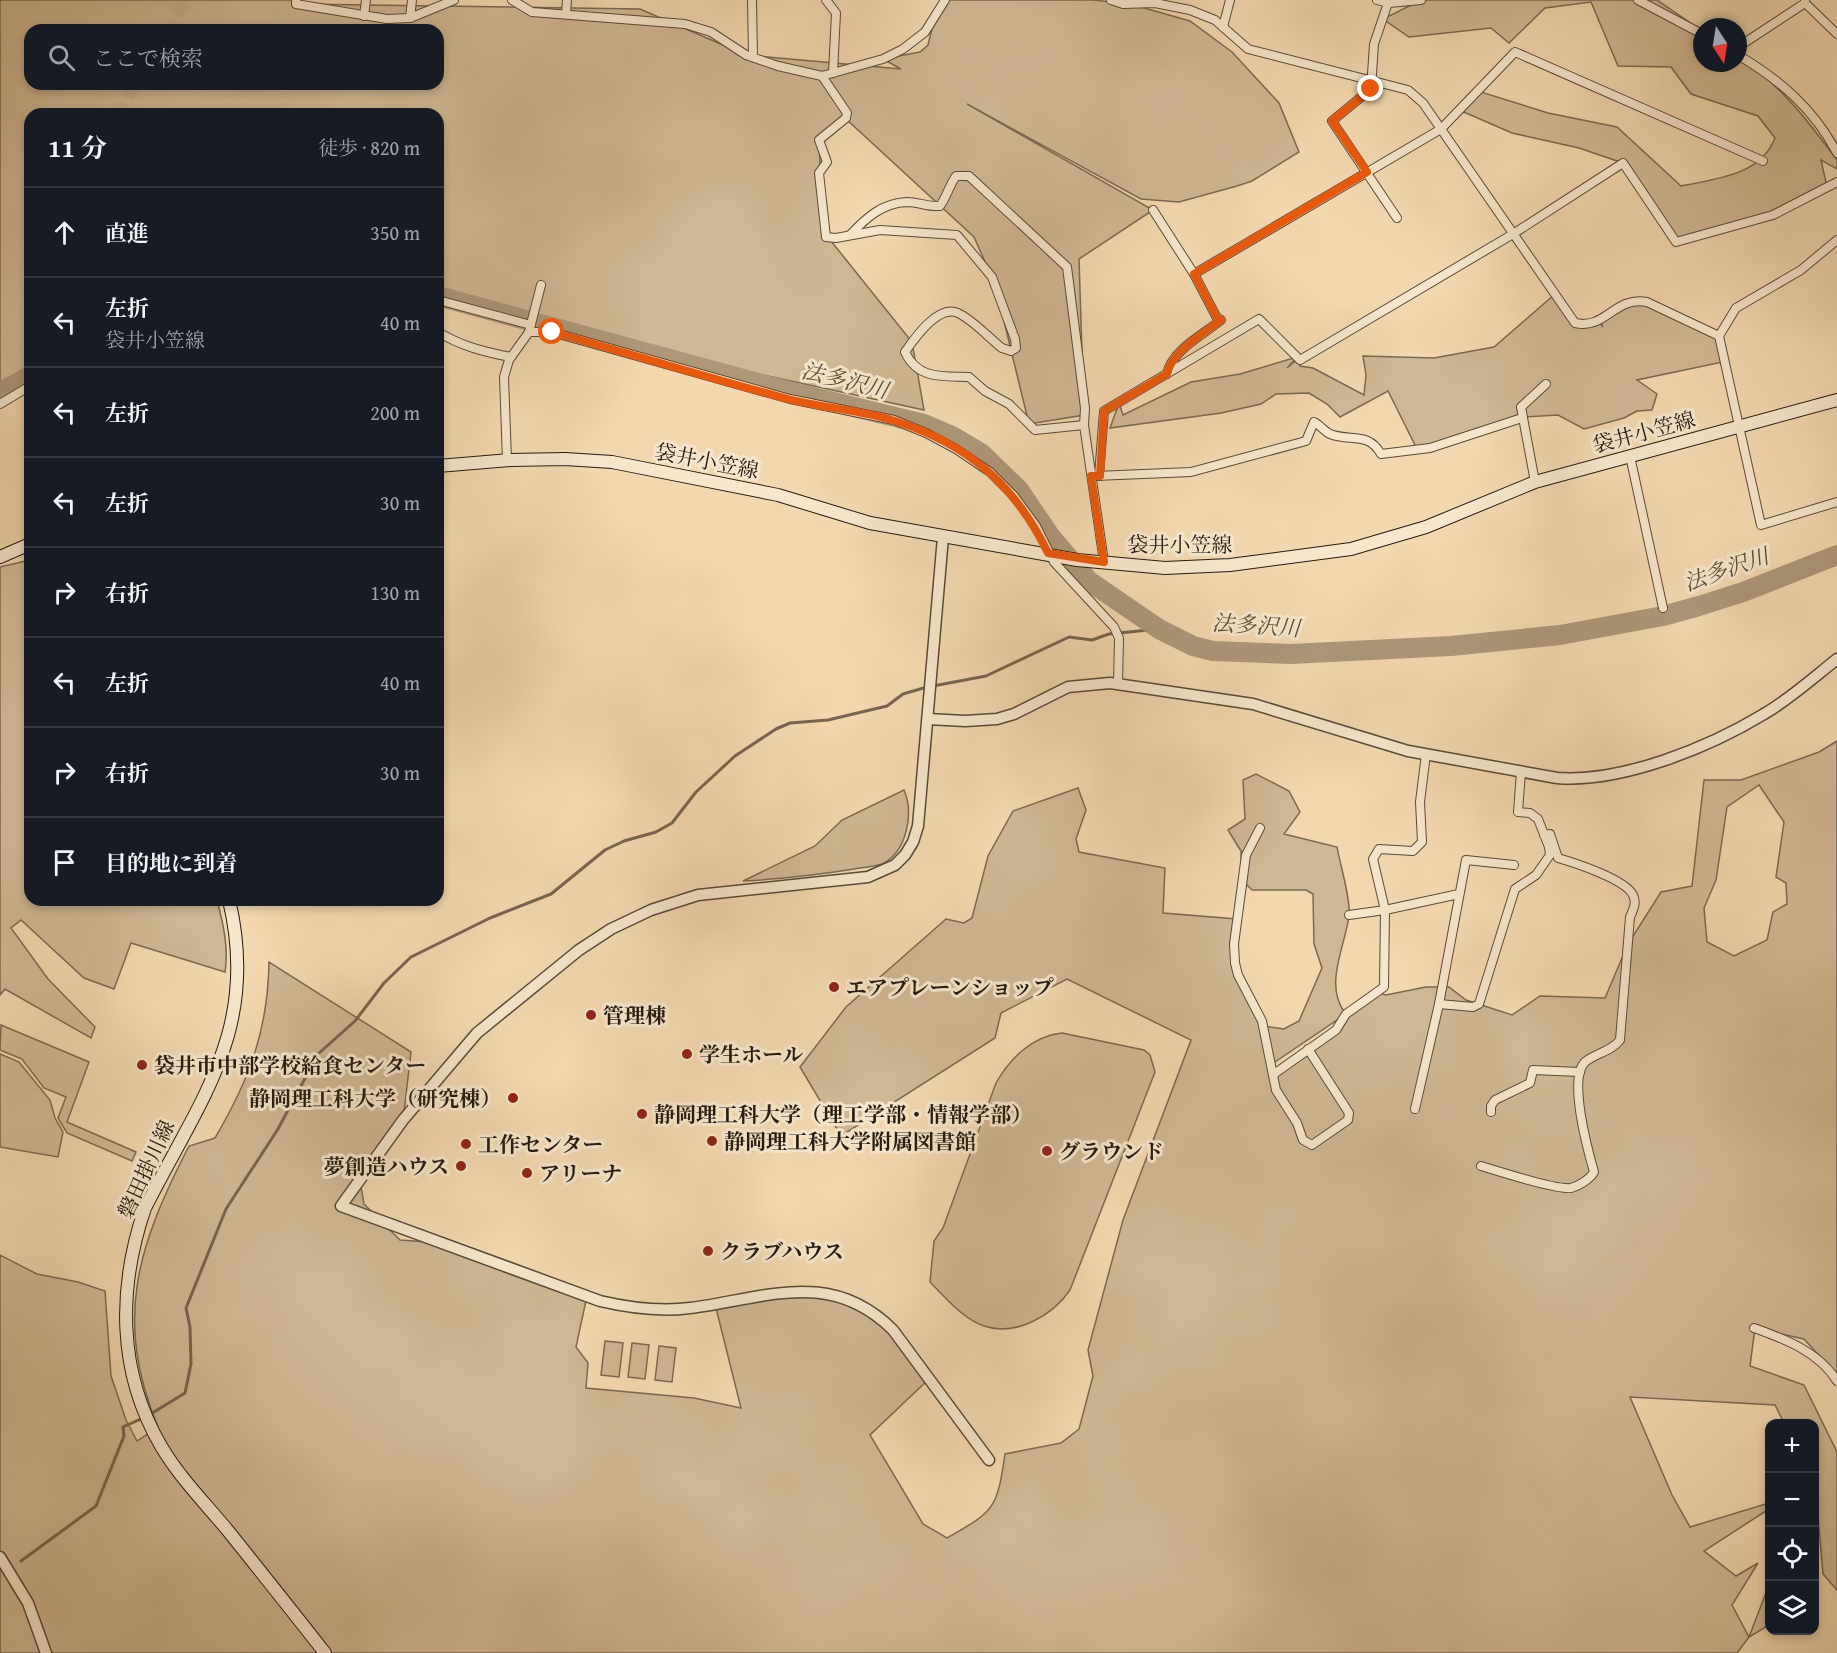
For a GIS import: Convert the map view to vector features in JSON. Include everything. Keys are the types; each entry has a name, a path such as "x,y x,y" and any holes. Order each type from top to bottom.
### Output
{"main road":[{"name":"袋井小笠線","path":"444,465 507,460 565,459 612,462 767,492 870,523 1077,560 1165,568 1230,565 1351,549 1426,526 1535,482 1837,400"},
{"path":"0,557 24,547"},
{"name":"磐田掛川線","path":"231,906 239,952 239,977 232,1024 216,1070 145,1208 126,1280 124,1304 127,1348 143,1406 161,1447 325,1653"}],"street":[{"path":"296,0 296,3 387,20 410,18 454,0"},
{"path":"364,16 366,0"},
{"path":"410,18 412,0"},
{"path":"512,0 532,12 685,24 711,32 753,57 822,76 883,59 903,49 925,32 945,0"},
{"path":"567,0 567,14"},
{"path":"752,0 753,57"},
{"path":"826,0 836,13 833,73"},
{"path":"1111,0 1123,4 1155,3 1190,10 1215,20 1248,49 1408,90 1423,103 1575,323 1594,324 1623,304 1635,300 1647,302 1719,336"},
{"path":"1223,27 1230,0"},
{"path":"1377,0 1421,0"},
{"path":"1638,0 1651,3 1693,29"},
{"path":"1389,1 1374,44 1371,89 1332,121 1397,218"},
{"path":"1747,41 1805,2 1837,34"},
{"path":"1194,274 1441,129 1515,52 1763,161"},
{"path":"1747,61 1797,96 1812,113 1837,153"},
{"path":"822,76 847,113 846,118 819,140 827,162 819,173 826,237 880,230 957,235 992,277 1016,348 1011,351 1002,348 957,312 947,311 923,327 905,352 911,364 926,374 941,378 969,377 985,391 1009,404 1035,430 1084,425"},
{"path":"1095,476 1104,411 1259,319 1300,360 1514,234 1623,164 1677,242 1773,215 1837,182"},
{"path":"850,235 867,216 883,207 907,202 930,207 940,206 956,176 969,176 1067,267 1085,408 1084,425 1095,476 1104,562"},
{"path":"1152,210 1194,274 1217,318 1221,320 1169,364 1167,374"},
{"path":"1837,240 1801,270 1736,308 1719,336 1741,426 1761,525 1837,502"},
{"path":"507,460 504,377 511,357 530,328 541,285"},
{"path":"444,302 530,328 552,332 790,399 894,420 957,449 990,472 1014,495 1036,526 1050,554 1114,627 1119,638 1118,684"},
{"path":"444,336 476,350 511,357"},
{"path":"1535,482 1521,407 1546,384"},
{"path":"0,404 24,390"},
{"path":"1095,476 1191,472 1306,441 1314,422 1329,434 1364,438 1375,444 1381,454 1430,448 1522,418"},
{"path":"1630,456 1663,608"},
{"path":"943,537 918,826 913,842 895,865 868,877 698,895 651,910 611,929 579,950 477,1033 438,1076 394,1131 340,1206 600,1301 622,1306 645,1309 689,1308 777,1291 818,1293 856,1304 884,1321 893,1330 989,1460"},
{"path":"928,719 965,721 997,719 1014,714 1068,687 1090,683 1118,684 1261,705 1425,754 1521,772 1580,780 1630,772 1736,730 1774,708 1837,659"},
{"path":"1274,1074 1336,1030 1346,1014 1384,987 1385,910 1372,859 1379,849 1413,851 1422,842 1420,802 1425,754"},
{"path":"1439,1004 1473,1007 1479,1004 1515,889 1536,875 1550,855 1538,819 1530,813 1518,812 1521,772"},
{"path":"1260,828 1246,855 1234,944 1239,975 1262,1021 1276,1089 1307,1145 1312,1145 1348,1120 1349,1113 1308,1049"},
{"path":"1481,1166 1514,1177 1571,1188 1591,1178 1594,1172 1579,1116 1580,1072 1586,1061 1615,1046 1620,1040 1630,917 1635,907 1634,898 1624,887 1588,867 1558,858 1550,834 1544,835"},
{"path":"1415,1108 1439,1004 1466,860 1514,865"},
{"path":"1349,915 1385,910 1459,894"},
{"path":"1491,1112 1491,1106 1496,1100 1530,1083 1533,1070 1580,1072"},
{"path":"1754,1328 1792,1342 1820,1362 1837,1381"},
{"path":"0,1557 28,1603 46,1653"}],"shaded area":[{"path":"0,0 296,0 296,4 640,9 746,55 901,69 883,59 920,52 928,45 935,16 945,0 1093,0 1130,4 1190,21 1232,52 1279,103 1299,152 1252,181 1237,186 1179,202 1141,199 967,104 1153,210 1079,259 1084,415 1029,424 995,284 974,237 846,119 819,140 823,231 912,342 924,410 602,340 444,300 444,108 24,108 24,369 0,390"},
{"path":"1421,0 1657,0 1693,25 1693,72 1747,72 1747,63 1780,90 1815,131 1837,160 1837,169 1821,160 1827,187 1762,218 1676,242 1623,163 1579,148 1512,133 1459,110 1478,91 1548,113 1617,127 1681,186 1736,173 1759,160 1775,138 1758,116 1691,94 1671,67 1618,66 1591,2 1545,8 1509,43 1491,28 1409,37 1383,19"},
{"path":"1555,294 1575,323 1598,321 1603,327 1601,323 1621,305 1647,302 1719,336 1723,362 1637,380 1657,394 1652,410 1637,411 1624,418 1584,429 1558,415 1522,417 1417,449 1388,391 1340,417 1327,404 1309,393 1276,394 1261,404 1221,413 1110,428 1119,403 1123,415 1191,382 1240,374 1297,357 1287,368 1298,359 1300,366 1313,368 1364,395 1366,375 1363,356 1434,358 1494,347"},
{"path":"24,561 24,906 218,906 225,936 225,972 131,943 114,989 84,978 21,920 11,928 48,979 95,1027 91,1038 5,989 0,995 0,567"},
{"path":"1837,741 1837,1375 1804,1339 1755,1328 1750,1366 1804,1385 1837,1452 1837,1590 1823,1574 1819,1528 1819,1419 1782,1419 1775,1405 1630,1397 1672,1495 1690,1527 1765,1504 1765,1512 1704,1551 1736,1576 1758,1563 1732,1605 1749,1637 1737,1653 0,1653 0,1255 37,1274 78,1282 105,1291 111,1376 126,1420 137,1441 158,1427 144,1388 137,1351 135,1317 138,1283 145,1250 156,1216 189,1146 215,1138 238,1096 260,1033 268,987 269,962 411,1052 403,1120 361,1187 364,1204 400,1240 442,1243 587,1296 576,1347 588,1363 586,1388 694,1398 741,1408 715,1304 799,1291 869,1311 930,1378 870,1435 923,1524 947,1538 975,1521 991,1507 999,1487 1005,1454 1061,1443 1079,1429 1093,1376 1088,1350 1123,1220 1191,1040 1067,979 1001,1013 995,1038 841,1136 800,1067 846,1007 946,919 964,923 972,918 988,856 1013,811 1078,788 1086,810 1076,839 1079,852 1165,868 1163,913 1237,919 1235,963 1263,1026 1284,1029 1299,1021 1322,968 1314,944 1313,894 1306,890 1252,890 1242,880 1241,851 1228,830 1245,819 1243,780 1256,774 1289,791 1300,812 1284,834 1337,847 1347,891 1349,916 1337,966 1336,991 1339,1003 1346,1014 1272,1064 1274,1073 1379,993 1386,995 1426,987 1449,987 1466,1000 1512,1015 1540,996 1605,998 1628,944 1661,892 1692,886 1704,780 1741,780 1819,752","holes":["1759,785 1784,822 1776,877 1786,883 1787,904 1773,912 1767,940 1734,956 1707,942 1704,908 1716,880 1727,807"]},
{"path":"904,790 908,810 906,831 897,851 882,864 812,875 743,881 815,846 842,820"},
{"path":"1,1025 89,1062 67,1122 136,1152 132,1161 67,1133 58,1118 66,1097 44,1088 22,1059 0,1050"},
{"name":"グラウンド","path":"1062,1033 1144,1050 1150,1055 1155,1072 1070,1290 1054,1308 1033,1322 1009,1329 996,1329 976,1323 948,1301 930,1282 934,1241 943,1228 996,1083 1008,1065 1023,1050 1041,1039"},
{"path":"0,1054 19,1062 50,1100 55,1118 63,1132 58,1157 0,1147"},
{"path":"605,1341 623,1343 619,1377 601,1375"},
{"path":"632,1343 649,1345 645,1379 628,1377"},
{"path":"659,1346 676,1348 672,1382 655,1380"},
{"path":"1765,1595 1765,1627 1749,1637"}],"waterway":[{"name":"法多沢川","path":"444,298 784,390 924,424 954,437 981,453 1019,490 1051,537 1089,581 1159,629 1193,646 1213,651 1291,654 1451,646 1560,635 1663,616 1699,606 1743,592 1837,555"},
{"name":"法多沢川","path":"0,392 24,379"},
{"path":"933,686 986,676 1069,637 1092,640 1109,634 1159,629"},
{"path":"149,1415 185,1393 191,1364 190,1327 186,1308 226,1209 278,1129 318,1054 355,1021 384,983 411,957 490,918 551,894 605,850 624,841 656,832 672,823 696,792 735,756 776,729 790,723 828,720 887,706 903,694 927,687"},
{"path":"21,1561 96,1506 124,1436 123,1427 143,1418"}],"tunnel":[{"path":"172,24 186,0"},
{"path":"122,108 132,90"}],"place":[{"name":"エアプレーンショップ","path":"834,987"},
{"name":"管理棟","path":"591,1015"},
{"name":"学生ホール","path":"687,1054"},
{"name":"袋井市中部学校給食センター","path":"142,1065"},
{"name":"静岡理工科大学（研究棟）","path":"513,1098"},
{"name":"静岡理工科大学（理工学部・情報学部）","path":"642,1114"},
{"name":"静岡理工科大学附属図書館","path":"712,1141"},
{"name":"工作センター","path":"466,1144"},
{"name":"グラウンド","path":"1047,1151"},
{"name":"夢創造ハウス","path":"461,1166"},
{"name":"アリーナ","path":"527,1173"},
{"name":"クラブハウス","path":"708,1251"}],"route":[{"path":"552,332 790,399 894,420 926,433 957,449 990,472 1014,495 1036,526 1048,553 1077,560 1104,562 1091,476 1100,476 1104,411 1167,374 1169,364 1221,320 1217,318 1194,274 1367,172 1332,121 1371,89"}]}
